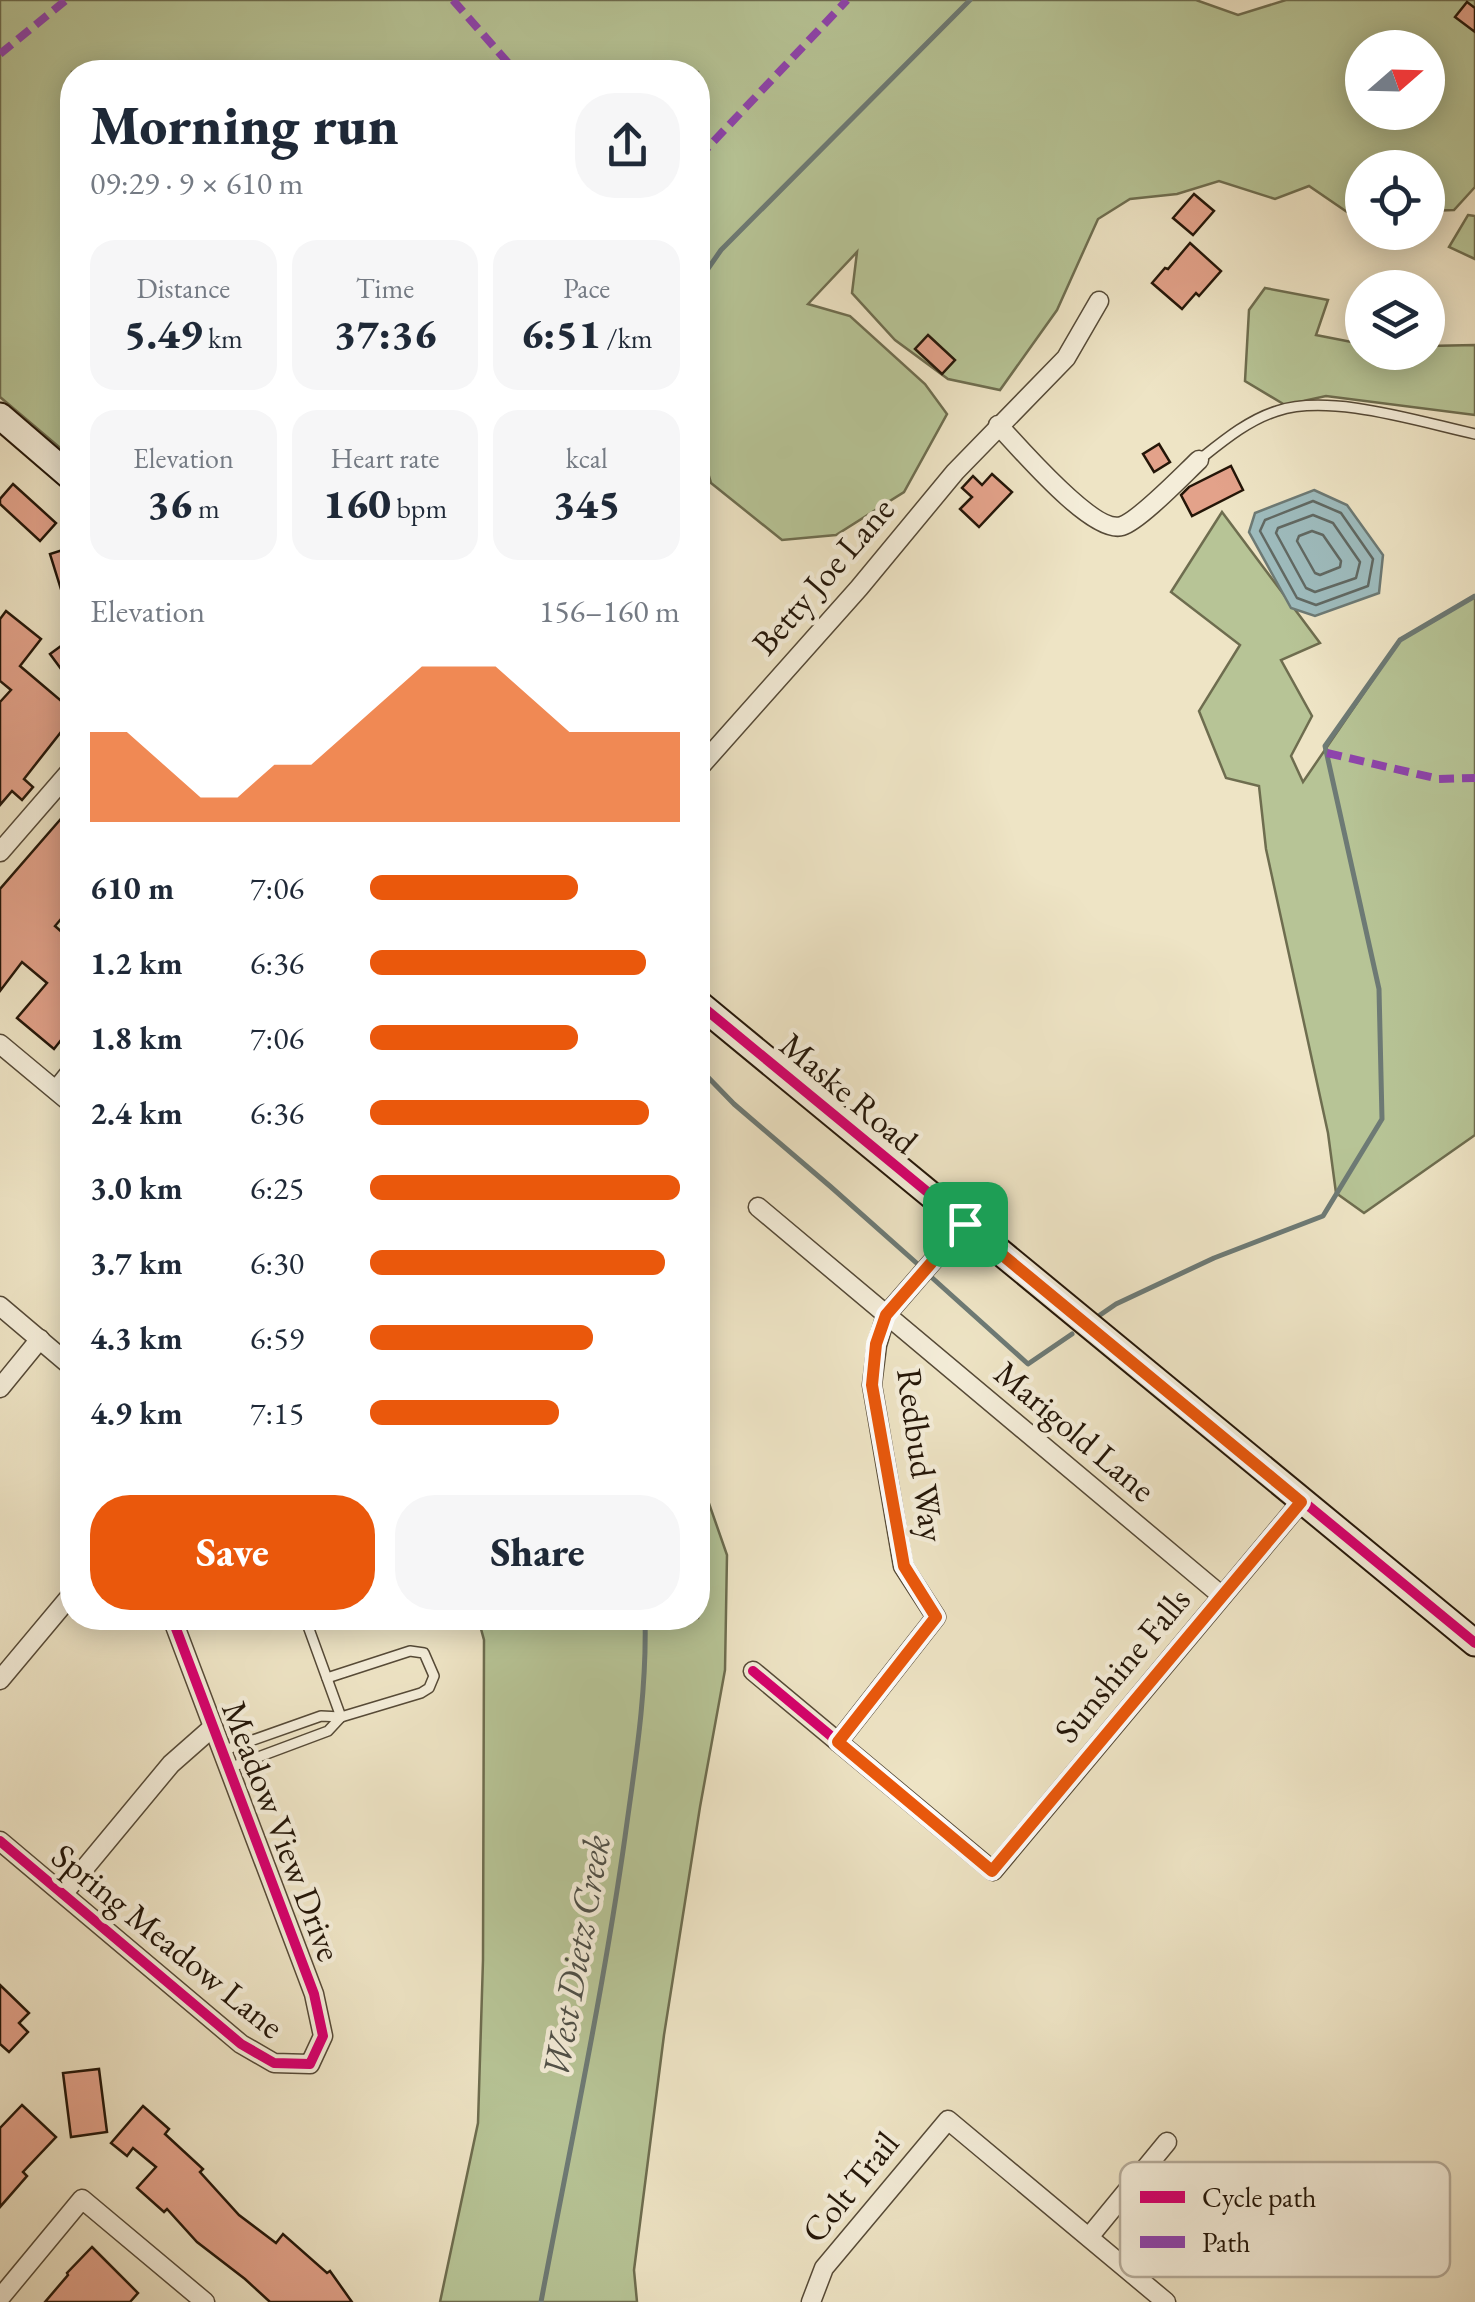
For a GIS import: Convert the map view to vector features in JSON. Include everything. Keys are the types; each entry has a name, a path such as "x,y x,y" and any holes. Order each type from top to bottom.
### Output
{"street":[{"name":"Betty Joe Lane","path":"710,756 859,588 954,472 1066,358 1099,300"},
{"path":"0,416 60,468"},
{"path":"998,425 1080,510 1108,527 1123,526 1199,460"},
{"path":"0,852 60,783"},
{"name":"Maske Road","path":"710,1014 1475,1643"},
{"path":"0,1044 60,1094"},
{"path":"56,1090 60,1085"},
{"name":"Marigold Lane","path":"758,1207 1222,1596"},
{"path":"886,1315 965,1224"},
{"path":"0,1306 60,1357"},
{"name":"Redbud Way","path":"838,1742 936,1617 904,1566 872,1385 876,1344 886,1315"},
{"path":"0,1388 40,1340"},
{"name":"Sunshine Falls","path":"838,1742 992,1871 1301,1502"},
{"path":"0,1680 60,1608"},
{"name":"Meadow View Drive","path":"176,1630 314,1994 323,2036 310,2064"},
{"path":"753,1671 838,1742"},
{"path":"64,1893 171,1764 213,1728"},
{"name":"Spring Meadow Lane","path":"0,1841 242,2044 274,2063 310,2064"},
{"name":"Colt Trail","path":"812,2302 824,2268 948,2120 1089,2238"},
{"path":"1151,2162 1167,2142"},
{"path":"0,2298 82,2199 205,2302"},
{"path":"1120,2200 1089,2238 1120,2264"},
{"path":"1136,2277 1166,2302"}],"lane":[{"path":"1199,460 1237,430 1278,410 1326,403 1475,434"},
{"path":"310,1630 341,1716"},
{"path":"226,1760 321,1716 341,1716 422,1692 429,1688 434,1676 424,1653 410,1650 328,1678"},
{"path":"226,1760 328,1731 341,1716"}],"green space":[{"path":"0,0 1196,0 1238,15 1286,0 1475,0 1475,187 1454,210 1445,210 1445,150 1345,150 1345,211 1309,186 1275,199 1219,181 1177,194 1130,199 1098,219 1057,310 1000,390 948,379 895,340 852,293 857,252 808,304 850,316 925,384 947,414 904,492 836,535 782,540 710,480 710,60 60,60 60,448 0,397"},
{"path":"1468,215 1475,216 1475,259 1449,247"},
{"path":"1265,288 1328,300 1316,335 1345,341 1345,370 1445,370 1445,346 1475,345 1475,415 1326,396 1285,405 1245,381 1249,310"},
{"path":"1222,512 1320,643 1281,660 1312,716 1291,756 1303,782 1400,640 1475,596 1475,1135 1364,1213 1336,1193 1328,1133 1266,849 1259,786 1226,778 1199,711 1240,645 1171,592"},
{"path":"710,1506 727,1555 725,1670 664,2035 634,2270 637,2302 440,2302 478,2123 481,1630 710,1630"}],"water":[{"path":"1314,490 1347,505 1383,555 1379,593 1315,616 1291,608 1249,532 1255,513"}],"building":[{"path":"1467,2 1475,8 1475,32 1455,17"},
{"path":"1194,194 1214,211 1193,235 1173,218"},
{"path":"1190,243 1221,271 1182,309 1152,283"},
{"path":"928,335 955,360 942,374 915,349"},
{"path":"1159,444 1170,462 1154,472 1143,454"},
{"path":"1231,466 1243,490 1192,516 1181,495"},
{"path":"992,474 1012,492 979,527 960,509 972,497 962,488 973,476 982,485"},
{"path":"13,484 56,523 40,541 0,504"},
{"path":"60,551 60,586 50,554"},
{"path":"6,611 41,639 20,666 60,700 60,733 24,779 33,787 22,800 12,791 0,805 0,702 11,690 0,681 0,619"},
{"path":"60,647 60,668 50,654"},
{"path":"60,820 60,920 55,926 60,930 60,1041 54,1049 17,1018 47,983 22,962 0,991 0,889"},
{"path":"0,1985 29,2013 19,2023 28,2032 9,2052 0,2044"},
{"path":"99,2069 107,2132 71,2137 63,2073"},
{"path":"22,2105 56,2137 23,2172 27,2176 0,2207 0,2128"},
{"path":"143,2106 169,2129 165,2134 203,2169 200,2172 239,2215 276,2243 283,2234 327,2273 330,2271 352,2302 270,2302 197,2242 167,2209 164,2212 137,2188 156,2167 133,2148 127,2156 111,2143"},
{"path":"92,2247 138,2293 130,2302 45,2302 67,2273"}],"waterway":[{"name":"West Dietz Creek","path":"710,266 721,250 970,0"},
{"path":"1100,1315 1214,1258 1323,1216 1382,1119 1379,989 1325,746 1400,640 1475,596"},
{"path":"710,1079 921,1267"},
{"path":"929,1275 1028,1364 1072,1334"},
{"name":"West Dietz Creek","path":"541,2302 616,1895 640,1728 645,1630"}],"marked path":[{"path":"0,54 66,0"},
{"path":"453,0 506,60"},
{"path":"710,145 847,0"},
{"path":"1327,753 1439,779 1475,778"}],"cycle path":[{"path":"710,1013 1475,1643"},
{"path":"753,1671 993,1871 1301,1502"},
{"path":"0,1841 241,2044 274,2063 310,2064 323,2036 314,1994 177,1630"}],"route":[{"path":"965,1224 1301,1502 992,1871 838,1742 936,1617 904,1566 872,1385 876,1344 886,1315 965,1224"}]}
